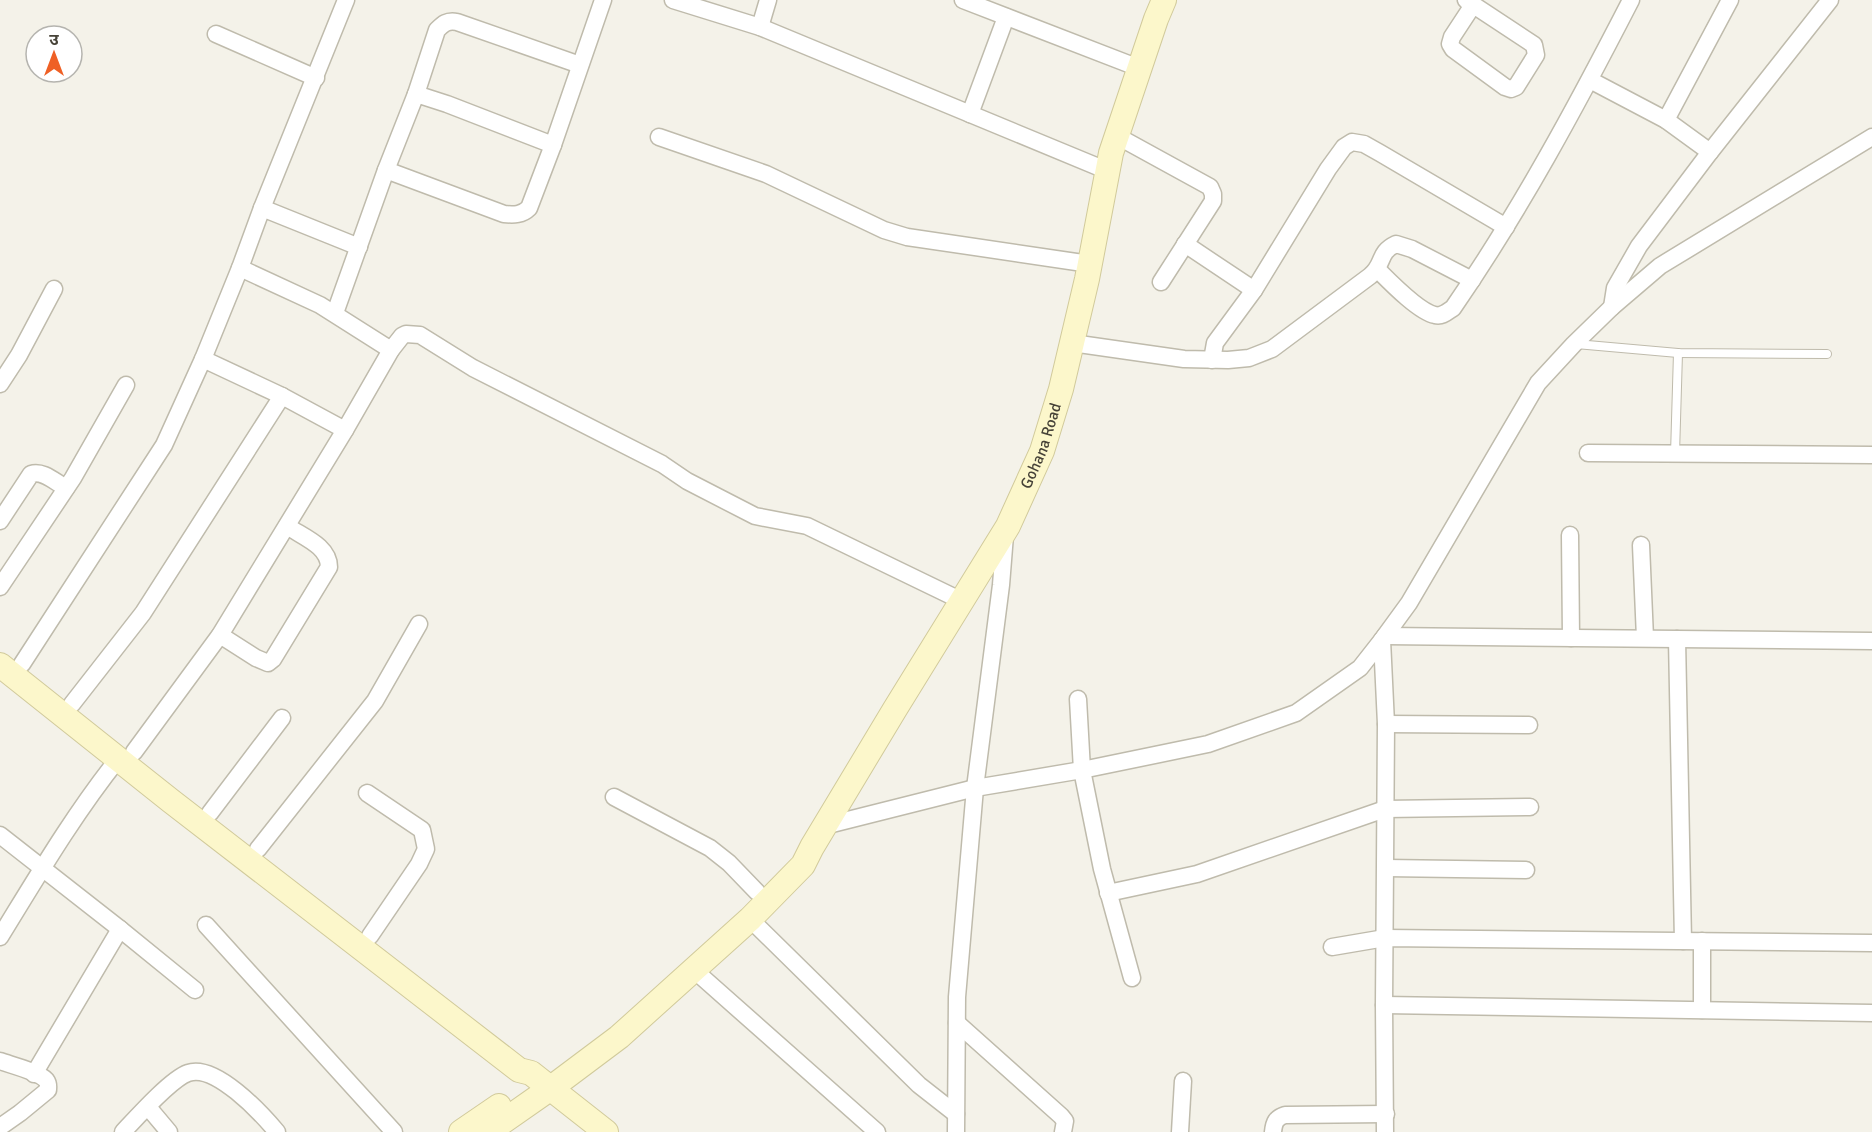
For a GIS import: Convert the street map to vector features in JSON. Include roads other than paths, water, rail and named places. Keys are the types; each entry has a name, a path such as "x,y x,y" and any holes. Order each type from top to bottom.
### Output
{"main road":[{"name":"Gohana Road","path":"540,1080 619,1037 750,919 803,865 824,826 1005,532 1042,451 1061,389 1117,136 1164,0"},
{"path":"0,645 11,664 519,1070 540,1080 606,1132"},
{"path":"11,664 72,704 126,755 210,813 459,1004 527,1063 540,1080"},
{"path":"461,1132 540,1080 592,1039 757,892 793,856 812,847"},
{"path":"488,1132 540,1080"}],"street":[{"path":"11,664 164,445 203,359 346,0"},
{"path":"386,170 504,214 513,215 525,212 529,208 553,145 603,0"},
{"path":"673,0 760,27 1108,171"},
{"path":"760,27 768,0"},
{"path":"963,0 1139,68"},
{"path":"1378,270 1422,308 1435,315 1443,315 1453,308 1506,226 1590,80 1631,0"},
{"path":"1666,120 1730,0"},
{"path":"1612,307 1615,288 1639,246 1830,0"},
{"path":"1469,3 1534,45 1536,55 1516,87 1505,87 1453,49 1450,44 1469,3"},
{"path":"970,114 1006,17"},
{"path":"334,313 416,94 436,30 447,21 457,22 580,65"},
{"path":"216,34 316,78"},
{"path":"1590,80 1666,120 1710,152"},
{"path":"416,94 553,145"},
{"path":"1117,136 1210,187 1213,194 1213,201 1161,282"},
{"path":"659,137 766,174 884,230 907,237 1090,264"},
{"path":"824,826 975,788 1082,770 1208,744 1296,713 1360,668 1383,638 1409,603 1538,383 1574,344 1612,307 1660,266 1872,137"},
{"path":"1212,360 1215,344 1254,290 1328,169 1344,147 1352,142 1372,148 1506,226"},
{"path":"262,208 359,247"},
{"path":"1185,244 1254,290"},
{"path":"1072,344 1184,359 1249,358 1272,349 1378,270 1386,250 1396,244 1412,249 1472,280"},
{"path":"240,267 334,313 391,350"},
{"path":"0,384 24,346 54,289"},
{"path":"0,937 104,776 126,755 220,635 391,350 406,334 420,335 473,368 662,464 723,501 755,516 807,526 962,601"},
{"path":"203,359 282,396 345,430"},
{"path":"0,586 66,488 126,385"},
{"path":"72,704 142,613 282,396"},
{"path":"1588,453 1872,455"},
{"path":"0,521 31,474 37,472 42,474 66,488"},
{"path":"220,635 268,663 288,635 329,567 329,559 324,551 287,526"},
{"path":"956,1132 958,985 975,788 1001,585 1005,532"},
{"path":"1570,535 1571,638"},
{"path":"1641,545 1645,638"},
{"path":"258,849 375,701 419,624"},
{"path":"1383,638 1872,641"},
{"path":"1383,638 1386,724 1385,1132"},
{"path":"1677,639 1683,941"},
{"path":"1078,699 1082,770 1108,892 1131,978"},
{"path":"210,813 282,718"},
{"path":"1386,724 1529,725"},
{"path":"367,794 422,831 426,849 419,864 370,936"},
{"path":"614,797 710,848 729,863 757,892"},
{"path":"1108,892 1197,874 1385,809 1530,807"},
{"path":"0,835 195,990"},
{"path":"1386,868 1526,870"},
{"path":"750,919 920,1085 956,1114"},
{"path":"206,925 394,1132"},
{"path":"34,1074 120,929"},
{"path":"1332,947 1385,938 1872,943"},
{"path":"1702,941 1702,1010"},
{"path":"693,969 877,1132"},
{"path":"1384,1005 1872,1013"},
{"path":"957,1023 1061,1116 1065,1121 1063,1132"},
{"path":"0,1061 46,1080 48,1090 0,1127"},
{"path":"123,1132 165,1090 187,1073 199,1071 212,1074 233,1088 277,1132"},
{"path":"1180,1132 1183,1081"},
{"path":"148,1107 169,1132"},
{"path":"1273,1132 1275,1121 1278,1117 1285,1115 1386,1114"}],"lane":[{"path":"1574,344 1678,353 1827,354"},
{"path":"1675,454 1678,353"}]}
